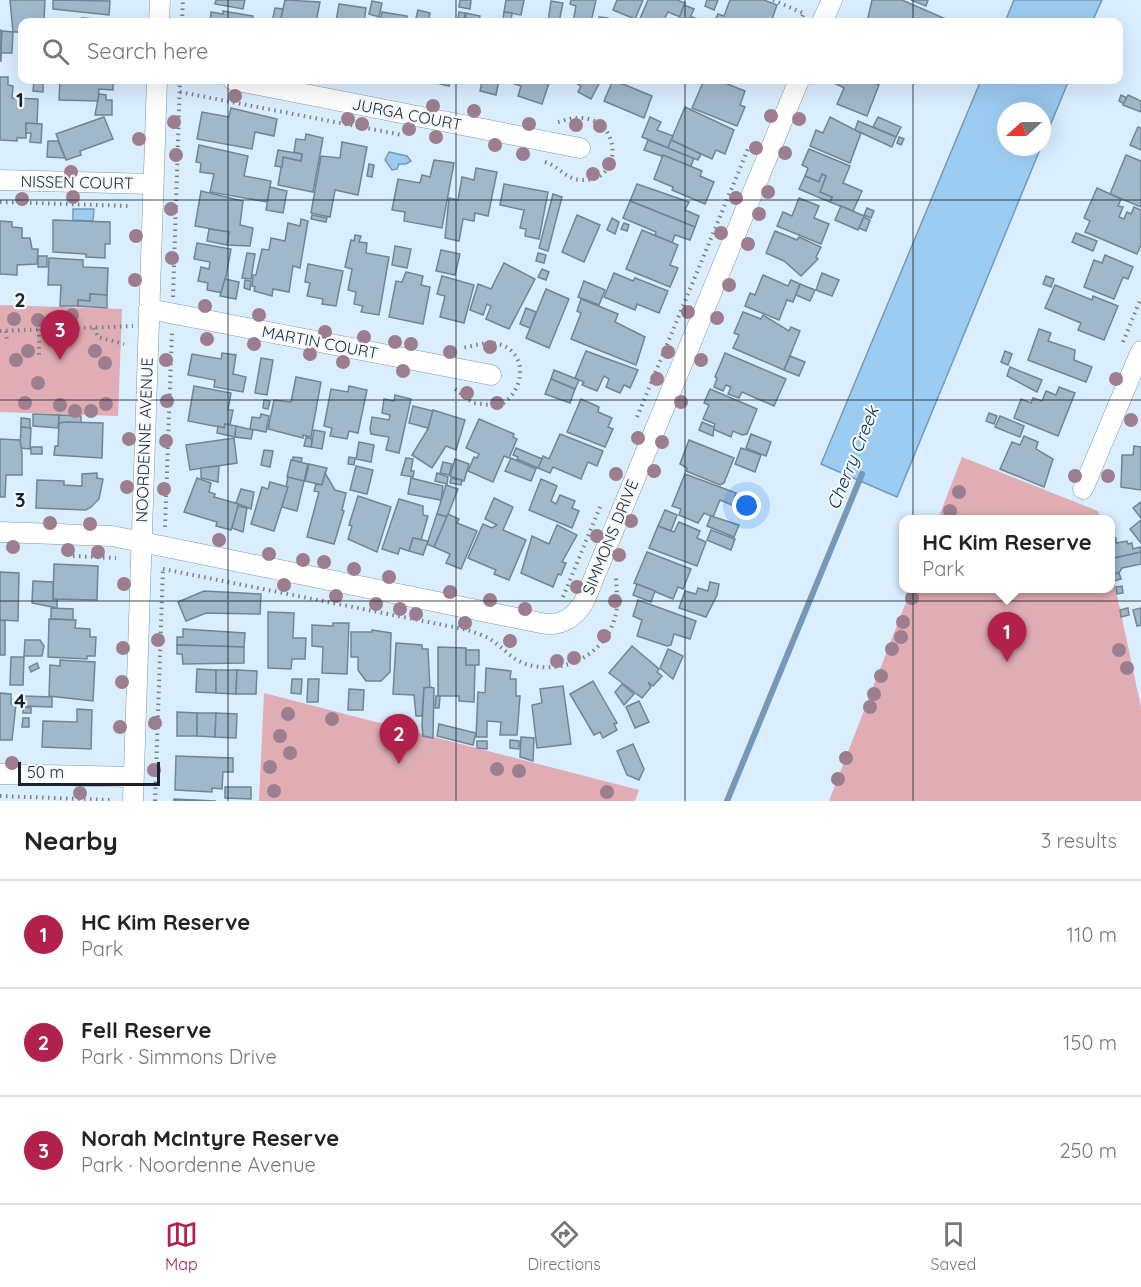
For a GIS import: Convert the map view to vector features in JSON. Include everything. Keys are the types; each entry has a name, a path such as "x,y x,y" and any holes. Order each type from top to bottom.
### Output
{"street":[{"path":"159,18 160,0"},
{"path":"824,18 832,0"},
{"name":"NOORDENNE AVENUE","path":"133,801 157,84"},
{"name":"JURGA COURT","path":"253,84 580,148"},
{"name":"SIMMONS DRIVE","path":"0,532 112,536 554,626 576,614 584,602 797,84"},
{"name":"NISSEN COURT","path":"0,180 153,184"},
{"name":"MARTIN COURT","path":"148,318 491,375"},
{"path":"1083,489 1136,379 1141,351"},
{"path":"0,774 133,777"}],"path":[{"path":"182,18 183,0"},
{"path":"773,0 803,13"},
{"path":"637,419 752,140"},
{"path":"0,202 130,206"},
{"path":"0,331 130,325 148,318"},
{"path":"94,327 98,337 124,344"},
{"path":"39,329 39,359"},
{"path":"6,330 7,343"},
{"path":"560,603 601,505"},
{"path":"155,801 165,528 176,530"},
{"path":"163,569 468,630 491,639 523,663 546,667 575,662 599,648 616,615 616,576 619,565"},
{"path":"0,796 110,800"}],"shaded area":[{"path":"0,305 122,309 118,416 0,412"},
{"path":"962,457 1098,511 1099,515 940,515"},
{"path":"1115,586 1141,707 1141,801 829,801 909,593 1115,593"},
{"path":"264,693 639,790 635,801 259,801"}],"water":[{"path":"1014,0 1102,0 1094,18 1007,18"},
{"path":"979,84 1067,84 1051,123 1051,102 997,102 997,156 1037,156 897,497 821,464"},
{"path":"389,152 407,156 411,161 399,164 397,169 392,170 385,160"},
{"path":"73,209 94,209 93,221 73,220"}],"building":[{"path":"10,0 45,0 44,18 18,18 18,32 13,32"},
{"path":"53,0 110,1 109,15 53,9"},
{"path":"216,0 245,0 243,9 215,4"},
{"path":"285,0 320,2 317,18 281,18"},
{"path":"460,0 471,0 470,9 459,7"},
{"path":"506,0 524,0 521,15 504,12"},
{"path":"571,0 596,0 592,18 574,18 576,6 570,4"},
{"path":"617,0 643,0 635,18 613,10"},
{"path":"648,0 677,0 685,3 680,17 668,12 665,18 640,18"},
{"path":"707,0 718,0 714,10 705,6"},
{"path":"730,0 764,0 777,5 772,18 716,18 718,14 724,16"},
{"path":"872,0 902,0 944,18 868,18"},
{"path":"911,0 928,0 926,6"},
{"path":"372,1 382,3 379,17 369,14"},
{"path":"551,1 563,3 560,18 548,18"},
{"path":"339,4 366,8 365,18 337,18"},
{"path":"684,5 694,9 690,18 679,18"},
{"path":"275,8 283,9 281,18 273,18"},
{"path":"418,10 430,13 429,18 416,18"},
{"path":"223,11 253,16 253,18 210,18 211,12 223,14"},
{"path":"382,12 407,16 407,18 381,18"},
{"path":"459,12 465,13 464,18 458,18"},
{"path":"504,12 512,13 511,18 503,18"},
{"path":"466,13 480,16 480,18 465,18"},
{"path":"0,30 2,31 1,61 0,61"},
{"path":"2,31 13,32 12,53 1,53"},
{"path":"0,77 8,77 8,85 13,86 12,98 38,99 37,124 26,123 26,138 17,138 17,141 0,140"},
{"path":"34,84 43,84 43,92 33,91"},
{"path":"60,84 113,84 113,90 99,89 98,101 59,100"},
{"path":"482,84 498,84 496,95 480,91"},
{"path":"515,84 549,84 542,104 518,96 521,86"},
{"path":"578,84 599,84 591,99 578,92 581,86"},
{"path":"611,84 623,84 652,96 644,118 604,101"},
{"path":"702,84 727,84 745,91 740,105 745,107 737,126 692,108"},
{"path":"836,84 879,85 867,116 837,104 844,88"},
{"path":"99,94 106,95 106,100 112,100 112,115 95,115"},
{"path":"1121,95 1127,98 1124,104 1119,101"},
{"path":"1128,95 1141,101 1141,112 1123,105"},
{"path":"685,107 734,130 725,154 716,150 712,159 671,140"},
{"path":"231,108 277,119 274,136 255,132 252,149 197,139 202,112 229,117"},
{"path":"104,117 113,139 80,151 81,155 66,160 56,134"},
{"path":"650,117 661,122 657,130 673,136 668,148 642,137"},
{"path":"830,117 861,133 850,163 810,146 816,130 823,133"},
{"path":"878,117 901,127 896,137 873,127"},
{"path":"858,121 896,137 892,147 855,130"},
{"path":"26,123 42,124 41,143 30,142 31,133 26,133"},
{"path":"1138,127 1141,128 1141,150 1130,145"},
{"path":"306,134 323,138 313,192 278,185 283,157 301,161 302,154 294,152 296,139 305,140"},
{"path":"899,137 904,139 901,145 897,143"},
{"path":"648,140 694,158 691,166 644,150"},
{"path":"671,140 701,154 698,160 668,148"},
{"path":"48,141 58,141 65,158 47,157"},
{"path":"342,142 367,147 358,195 335,190 330,217 311,213 321,156 340,158"},
{"path":"199,145 248,156 244,176 271,181 267,202 210,192 214,174 200,172 201,163 196,162"},
{"path":"809,149 850,166 843,183 862,191 853,211 830,202 832,197 820,192 826,176 822,174 819,182 805,176 808,168 802,165"},
{"path":"278,150 302,154 301,161 283,157 282,167 275,166"},
{"path":"663,155 702,171 700,176 714,182 705,204 672,190 673,187 654,179"},
{"path":"1126,155 1141,161 1141,207 1110,194"},
{"path":"434,160 454,163 442,228 404,221 405,212 392,210 398,179 420,183 422,175 430,177"},
{"path":"369,164 374,165 372,177 367,176"},
{"path":"476,168 497,172 488,216 475,213 474,221 463,219 459,241 445,238 449,198 458,200 462,177 474,180"},
{"path":"822,174 826,176 820,192 832,197 830,202 799,189 805,176 819,182"},
{"path":"504,184 548,192 539,239 525,236 526,229 520,228 524,210 500,205"},
{"path":"637,184 689,202 685,210 699,216 695,227 630,201"},
{"path":"270,187 287,191 283,213 266,210"},
{"path":"1097,188 1121,199 1118,206 1123,207 1119,217 1124,219 1127,212 1131,214 1134,207 1141,210 1141,245 1137,254 1085,232 1090,221 1084,218"},
{"path":"201,191 243,201 240,225 253,228 250,246 227,245 229,232 195,226"},
{"path":"553,194 562,197 548,251 539,248"},
{"path":"799,198 819,206 814,218 829,224 821,244 777,226 783,212 792,216"},
{"path":"630,201 695,227 690,240 675,235 672,243 655,236 656,232 623,218"},
{"path":"841,206 864,216 858,230 835,220"},
{"path":"867,208 874,211 871,218 864,215"},
{"path":"312,215 327,218 326,222 311,219"},
{"path":"577,215 600,225 584,262 562,252"},
{"path":"864,217 870,220 866,231 859,228"},
{"path":"612,218 619,222 615,234 607,230"},
{"path":"301,219 308,221 300,268 293,266 289,292 273,289 272,296 254,291 253,275 256,275 262,249 269,250 271,238 285,241 288,223 300,226"},
{"path":"53,220 110,222 110,244 105,244 105,258 53,252"},
{"path":"0,221 12,222 12,227 22,228 22,238 30,238 32,249 38,249 37,264 17,265 17,275 0,274"},
{"path":"624,223 629,225 627,231 621,229"},
{"path":"209,229 229,232 227,245 207,241"},
{"path":"642,230 678,245 670,265 678,268 670,287 626,269"},
{"path":"775,231 797,240 799,237 821,247 816,257 818,259 801,276 784,261 766,253"},
{"path":"1076,233 1097,241 1093,251 1072,242"},
{"path":"355,235 361,236 359,242 367,243 366,253 389,257 379,315 361,312 363,306 354,304 356,292 348,290 352,269 345,267 351,240 354,241"},
{"path":"197,243 231,249 223,293 207,290 208,283 198,281 201,267 209,269 210,262 194,259"},
{"path":"395,246 411,249 407,268 392,265"},
{"path":"441,250 460,254 455,275 436,271"},
{"path":"247,253 255,254 251,279 242,278"},
{"path":"538,253 546,255 544,263 536,261"},
{"path":"1105,255 1133,267 1128,279 1123,277 1114,299 1084,287 1094,260 1102,263"},
{"path":"38,256 47,256 47,267 38,267"},
{"path":"49,258 83,260 83,267 108,268 107,295 90,294 90,301 78,300 78,306 60,306 61,285 48,285"},
{"path":"504,263 535,279 509,329 486,319 491,306 487,304 483,315 470,310 478,284 491,289"},
{"path":"308,264 343,271 336,306 322,304 323,299 307,296 310,283 305,282"},
{"path":"542,269 549,272 546,280 538,277"},
{"path":"406,272 423,276 421,285 430,287 423,324 389,317 396,281 402,282"},
{"path":"614,273 633,281 635,278 668,291 659,313 637,304 635,310 604,297"},
{"path":"822,273 839,280 832,296 816,290"},
{"path":"763,275 788,286 791,280 800,284 793,302 787,300 779,320 745,306 750,293 755,295"},
{"path":"442,276 474,285 464,323 440,317 445,296 437,294"},
{"path":"1046,276 1054,279 1051,287 1043,284"},
{"path":"225,279 239,282 236,299 220,296"},
{"path":"245,280 251,281 250,290 244,288"},
{"path":"584,281 605,290 599,305 578,297"},
{"path":"800,284 815,290 810,301 796,295"},
{"path":"1055,285 1092,300 1093,296 1118,306 1104,340 1078,330 1081,323 1045,308"},
{"path":"546,289 569,299 549,348 526,338"},
{"path":"90,294 107,295 107,308 78,306 78,300 90,301"},
{"path":"581,299 618,314 615,322 645,337 636,365 571,339 581,313 577,311"},
{"path":"526,308 536,312 530,328 520,324"},
{"path":"743,312 761,319 763,315 789,331 791,327 800,331 784,370 733,348 739,335 734,333"},
{"path":"1039,329 1051,333 1048,341 1075,350 1074,360 1092,367 1086,382 1028,360"},
{"path":"586,351 638,370 630,388 624,385 620,393 606,387 609,379 604,376 597,391 582,385 584,382 575,378"},
{"path":"1005,351 1012,354 1008,365 1001,362"},
{"path":"222,353 236,355 233,374 246,377 243,392 214,387 215,380 188,375 192,354 221,359"},
{"path":"725,353 786,379 774,406 742,392 739,398 728,394 731,387 726,385 723,391 714,387 717,378 715,377"},
{"path":"790,356 805,362 799,376 784,370"},
{"path":"261,358 273,360 267,395 255,393"},
{"path":"1010,367 1042,380 1037,392 1007,376"},
{"path":"554,370 579,380 575,389 551,379"},
{"path":"296,377 321,382 311,437 303,435 303,438 268,429 274,400 291,402"},
{"path":"551,379 575,389 570,403 545,394"},
{"path":"194,386 231,393 228,410 233,410 230,425 225,424 224,428 188,421"},
{"path":"349,386 367,390 358,433 349,431 347,439 330,436 332,428 324,426 331,389 348,392"},
{"path":"1059,387 1075,393 1058,436 1014,418 1021,399 1031,403 1033,398 1042,401 1046,391 1056,395"},
{"path":"710,389 757,409 747,434 742,435 733,431 731,437 713,429 715,424 703,419 709,405 704,403"},
{"path":"395,395 411,399 399,453 386,450 389,437 371,434 370,429 372,417 389,420 390,415 382,413 384,399 394,401"},
{"path":"581,399 599,407 598,412 612,418 608,427 613,429 605,447 567,432"},
{"path":"264,400 270,401 268,409 263,408"},
{"path":"413,406 433,411 428,428 409,423"},
{"path":"433,410 465,420 456,450 446,446 432,468 412,455 428,429"},
{"path":"989,413 997,416 994,424 986,421"},
{"path":"33,414 59,415 58,428 33,426"},
{"path":"261,414 269,416 266,432 250,429 252,417 260,418"},
{"path":"59,415 81,416 81,423 59,423"},
{"path":"1000,416 1024,426 1020,437 995,427"},
{"path":"21,418 30,419 30,428 21,427"},
{"path":"479,419 514,434 513,437 517,439 509,458 504,456 493,482 468,471 474,457 477,458 479,454 466,448"},
{"path":"702,422 714,427 713,436 699,430"},
{"path":"59,423 103,423 102,458 54,455 55,446 58,446"},
{"path":"225,424 236,426 235,437 217,433 218,426 224,428"},
{"path":"236,426 253,430 251,439 235,437"},
{"path":"21,427 31,428 30,449 20,448"},
{"path":"314,430 325,432 322,449 311,447"},
{"path":"560,434 603,451 597,466 588,462 581,479 553,467 550,473 538,468 543,456 549,459"},
{"path":"751,434 771,442 766,456 746,448"},
{"path":"1024,436 1038,442 1036,449 1053,459 1044,487 1000,469 1012,442 1020,445"},
{"path":"306,437 312,439 311,447 304,446"},
{"path":"234,438 237,463 190,470 186,445"},
{"path":"0,439 20,440 22,453 22,475 6,475 5,497 0,497"},
{"path":"689,440 734,458 724,483 720,485 686,471 687,468 680,464"},
{"path":"359,442 374,445 371,462 356,459"},
{"path":"1134,446 1141,447 1141,490 1121,487 1122,455 1133,455"},
{"path":"31,447 42,447 42,454 31,454"},
{"path":"516,448 542,459 538,468 517,459 518,457 513,455"},
{"path":"741,448 761,455 755,472 735,464"},
{"path":"264,450 273,451 270,467 261,465"},
{"path":"293,457 302,458 301,463 292,461"},
{"path":"349,457 355,458 354,465 348,464"},
{"path":"406,458 413,459 411,471 414,471 413,477 401,475"},
{"path":"511,458 536,469 531,481 505,471"},
{"path":"455,459 469,464 464,481 450,476"},
{"path":"291,460 308,464 304,481 287,477"},
{"path":"443,462 452,464 449,475 440,473"},
{"path":"309,464 327,468 322,485 305,481"},
{"path":"219,466 218,482 201,478 201,468"},
{"path":"356,466 373,470 367,494 350,490"},
{"path":"97,473 97,478 103,479 99,499 86,510 36,508 37,480 64,481 64,485 82,486 82,474"},
{"path":"325,473 335,490 346,493 342,510 344,511 334,544 307,537 319,492 314,491 316,484 322,485"},
{"path":"437,473 448,477 447,484 435,481"},
{"path":"685,474 736,493 732,505 720,500 713,517 704,513 698,523 679,515 681,509 672,506"},
{"path":"288,477 304,481 297,511 282,507"},
{"path":"197,478 211,483 209,492 215,494 214,497 239,504 231,530 216,526 217,522 184,512"},
{"path":"411,478 443,486 441,500 408,494"},
{"path":"451,478 462,480 461,485 450,483"},
{"path":"541,479 557,486 551,501 556,504 560,495 575,501 572,508 579,511 572,528 529,510"},
{"path":"270,482 288,487 274,531 251,524 262,487 268,489"},
{"path":"446,485 458,489 447,517 437,514"},
{"path":"241,489 254,492 251,509 236,503"},
{"path":"358,496 391,507 377,552 348,539 352,526 349,525"},
{"path":"494,498 513,507 503,530 526,540 509,580 494,574 496,570 468,558 483,524 492,528 497,525 485,519"},
{"path":"399,499 423,506 423,515 428,516 421,540 413,538 409,551 400,548 398,554 382,549"},
{"path":"1141,502 1141,518 1133,508"},
{"path":"238,506 247,508 243,532 232,528"},
{"path":"665,510 677,515 671,531 658,526"},
{"path":"437,514 447,517 434,547 427,544"},
{"path":"448,514 459,519 457,523 477,531 461,569 446,563 450,554 434,547"},
{"path":"711,516 739,525 734,537 707,526"},
{"path":"1141,520 1141,543 1130,529"},
{"path":"679,522 700,531 697,538 706,542 697,566 649,548 658,526 674,532"},
{"path":"557,525 577,535 562,562 566,563 553,587 521,573 532,536 549,544"},
{"path":"711,530 735,539 731,550 707,540"},
{"path":"413,538 428,541 423,555 409,551"},
{"path":"1115,538 1116,543 1127,541 1128,544 1132,543 1133,549 1140,547 1141,552 1115,558"},
{"path":"647,552 691,569 683,589 678,587 673,599 634,583"},
{"path":"1141,552 1141,564 1122,568 1119,573 1115,574 1115,558"},
{"path":"54,564 98,566 97,600 53,599"},
{"path":"0,572 19,573 18,621 0,620"},
{"path":"1119,573 1121,579 1115,581 1115,574"},
{"path":"33,581 53,582 53,599 57,599 57,608 32,603"},
{"path":"710,582 719,584 717,595 706,617 679,608 685,591 696,594 698,588 708,591"},
{"path":"637,584 655,591 651,602 633,595"},
{"path":"1122,586 1123,593 1117,594 1116,587"},
{"path":"204,591 261,594 260,614 206,613 186,621 178,602"},
{"path":"638,600 696,621 690,639 674,634 671,645 667,646 637,636 642,620 633,616"},
{"path":"51,608 73,609 73,620 51,619"},
{"path":"1128,608 1129,615 1121,617 1120,610"},
{"path":"1141,608 1141,625 1137,626 1133,610"},
{"path":"268,612 294,613 293,638 306,638 305,659 292,659 291,669 268,668"},
{"path":"49,619 76,620 75,628 90,629 90,637 96,637 95,656 87,656 87,659 48,657"},
{"path":"0,620 5,621 5,655 0,655"},
{"path":"333,623 349,623 347,674 322,673 323,647 312,646 312,625 333,626"},
{"path":"183,629 245,633 244,647 177,645 177,637 183,637"},
{"path":"372,630 391,633 390,672 381,681 366,681 358,670 358,657 351,657 351,632 372,632"},
{"path":"25,640 40,640 44,646 42,656 24,656"},
{"path":"396,643 422,645 422,649 428,649 430,689 424,688 422,716 416,716 414,695 393,694"},
{"path":"177,645 244,647 244,663 183,664 182,654 177,654"},
{"path":"632,646 659,669 657,672 662,676 653,686 648,682 651,687 642,698 609,673"},
{"path":"438,647 466,648 466,665 475,665 474,702 459,701 459,696 438,696"},
{"path":"668,649 683,656 673,679 660,668"},
{"path":"466,650 479,650 479,665 466,665"},
{"path":"11,657 24,657 23,685 10,685"},
{"path":"60,660 95,662 93,701 49,696 50,665 60,666"},
{"path":"37,663 39,668 31,672 29,667"},
{"path":"486,668 511,671 510,679 516,679 516,696 520,696 517,735 500,735 501,722 487,721 487,737 476,737 478,692 485,693"},
{"path":"197,669 216,670 216,693 196,692"},
{"path":"216,670 237,670 236,694 216,693"},
{"path":"237,670 257,671 256,694 236,694"},
{"path":"292,679 302,679 301,694 291,693"},
{"path":"308,679 319,679 318,702 307,702"},
{"path":"593,681 617,723 614,724 617,730 603,738 600,732 594,735 570,694"},
{"path":"622,684 634,694 624,705 615,692"},
{"path":"563,686 571,744 537,748 532,705 542,703 540,689"},
{"path":"424,688 434,688 433,738 423,736 422,725"},
{"path":"349,689 364,690 363,710 348,710"},
{"path":"0,693 11,694 11,704 16,704 12,740 0,740"},
{"path":"23,696 52,697 52,707 22,706"},
{"path":"436,696 440,696 439,708 435,708"},
{"path":"639,701 649,722 635,728 626,707"},
{"path":"23,707 31,708 31,713 23,713"},
{"path":"77,709 92,710 91,749 42,747 43,721 77,722"},
{"path":"177,712 197,713 197,736 177,736"},
{"path":"197,713 216,713 215,737 197,736"},
{"path":"216,713 237,714 236,738 215,737"},
{"path":"23,718 29,718 29,727 22,727"},
{"path":"439,724 476,733 473,745 437,736"},
{"path":"521,737 534,738 533,761 520,757"},
{"path":"510,740 519,741 519,749 510,748"},
{"path":"477,741 487,741 487,749 477,748"},
{"path":"633,744 644,769 639,780 627,775 617,751"},
{"path":"176,756 233,758 233,772 223,772 222,789 212,788 212,792 175,790"},
{"path":"225,787 251,787 251,799 225,798"},
{"path":"174,799 216,801 174,801"}],"waterway":[{"name":"Cherry Creek","path":"727,801 862,474"}],"place":[{"name":"Norah McIntyre Reserve","path":"60,360"},
{"name":"HC Kim Reserve","path":"1007,662"},
{"name":"Fell Reserve","path":"399,764"}]}
